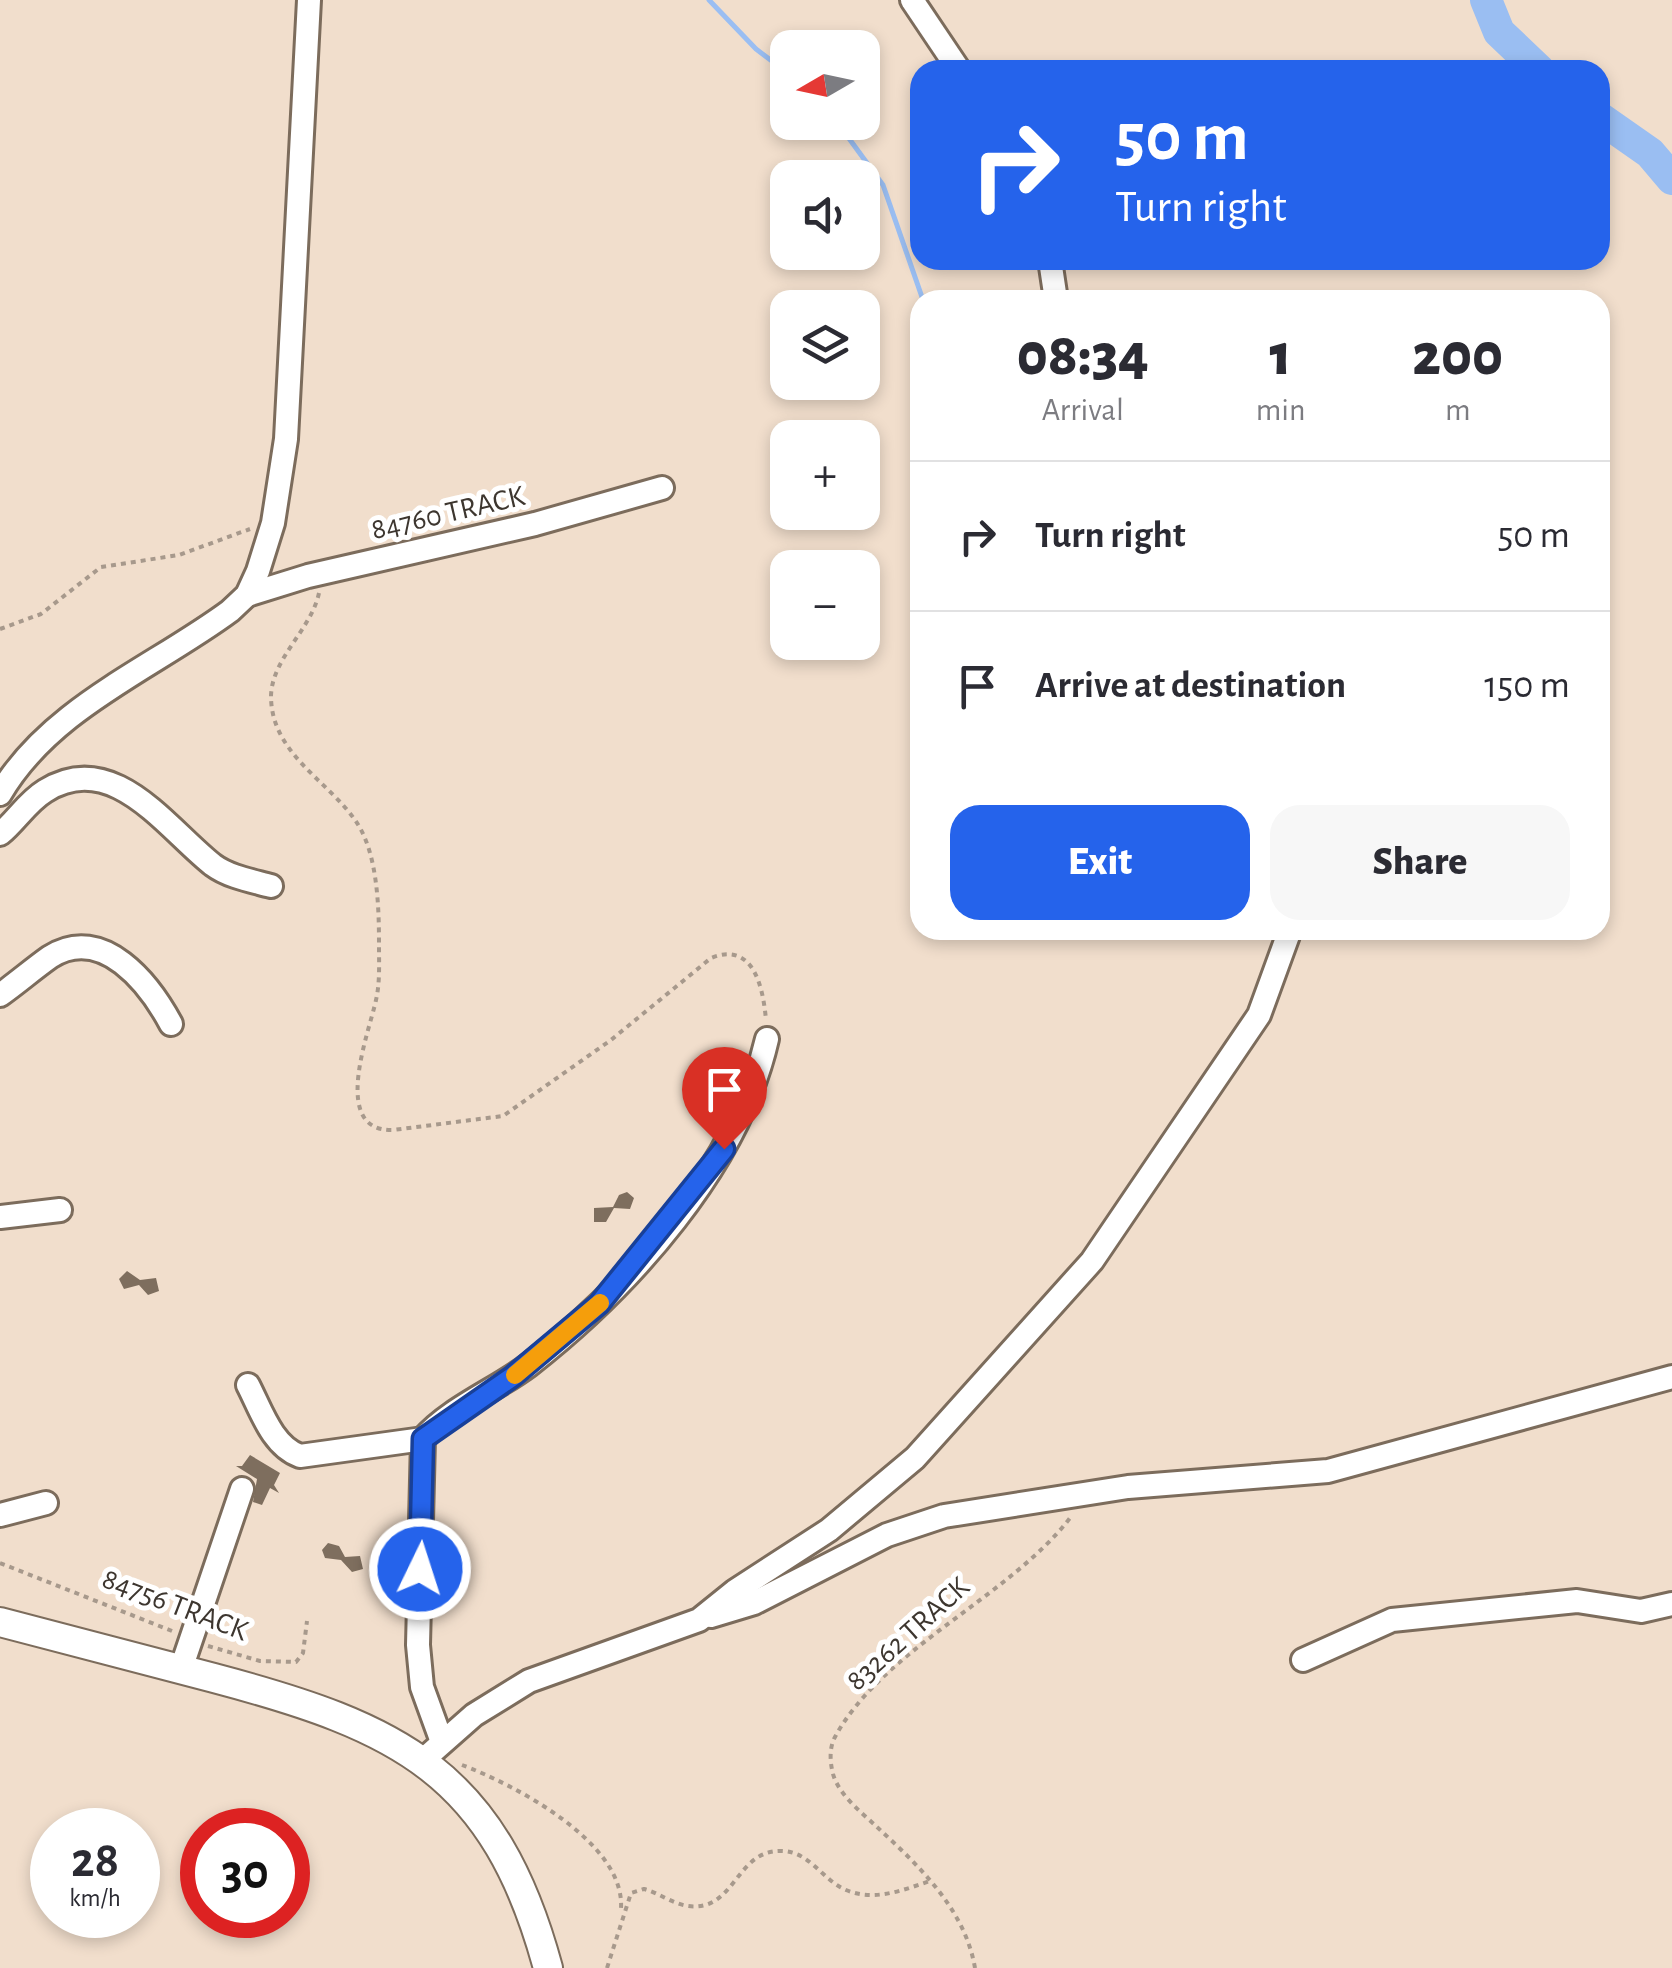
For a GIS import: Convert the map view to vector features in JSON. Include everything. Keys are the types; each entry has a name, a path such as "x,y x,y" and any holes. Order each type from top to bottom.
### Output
{"street":[{"path":"0,794 24,760 79,710 210,626 247,596 273,523 287,423 309,0"},
{"path":"912,0 952,60"},
{"name":"84760 TRACK","path":"247,596 308,576 534,524 662,488"},
{"path":"0,834 47,790 87,778 125,790 152,807 214,866 272,886"},
{"path":"698,1620 735,1590 829,1530 915,1458 1092,1261 1259,1015 1286,940"},
{"path":"0,995 62,952 101,952 144,981 171,1024"},
{"path":"248,1385 287,1452 300,1456 423,1439 550,1348 599,1304 642,1256 724,1149 756,1087 767,1040"},
{"path":"0,1217 60,1210"},
{"path":"431,1752 474,1714 529,1681 754,1603 916,1524 1128,1487 1328,1471 1672,1378"},
{"path":"423,1439 418,1645 431,1752 502,1848 526,1895 548,1968"},
{"path":"181,1670 242,1489"},
{"path":"0,1515 46,1503"},
{"path":"1303,1660 1392,1620 1577,1600 1640,1611 1672,1604"},
{"path":"0,1622 338,1714 431,1752"}],"path":[{"path":"0,629 41,614 102,567 178,555 273,523"},
{"path":"308,576 316,580 319,597 274,676 271,698 276,722 307,774 355,820 364,839 379,914 376,999 357,1077 360,1107 371,1124 381,1130 393,1130 503,1116 596,1050 711,958 727,952 739,954 752,969 764,1001 767,1040"},
{"name":"83262 TRACK","path":"975,1968 962,1923 930,1882 843,1793 834,1778 834,1738 872,1692 1052,1536 1087,1495"},
{"name":"84756 TRACK","path":"0,1562 260,1662 296,1662 303,1653 307,1621"},
{"path":"431,1752 514,1785 564,1821 596,1852 614,1878 621,1897 620,1918"},
{"path":"607,1968 620,1918 631,1894 639,1889 690,1907 726,1897 748,1861 766,1852 786,1850 810,1861 845,1890 862,1894 885,1895 930,1882"}],"building":[{"path":"627,1192 634,1198 630,1209 614,1208 606,1222 594,1222 594,1208 613,1207 619,1195"},
{"path":"127,1271 140,1280 156,1278 159,1291 148,1295 139,1285 124,1289 119,1279"},
{"path":"250,1455 280,1473 274,1485 279,1493 270,1488 262,1505 253,1502 257,1479 236,1466 242,1466"},
{"path":"328,1543 339,1546 345,1557 360,1556 363,1569 352,1572 341,1560 325,1558 322,1550"}],"waterway":[{"path":"709,0 770,60"},
{"path":"1486,0 1499,32 1528,60"},
{"path":"1610,125 1650,153 1672,179"},
{"path":"850,140 883,185 910,263"},
{"path":"913,270 920,290"}],"slow traffic":[{"path":"515,1375 600,1303"}],"route":[{"path":"420,1569 423,1439 550,1348 599,1304 642,1256 724,1149"}]}
